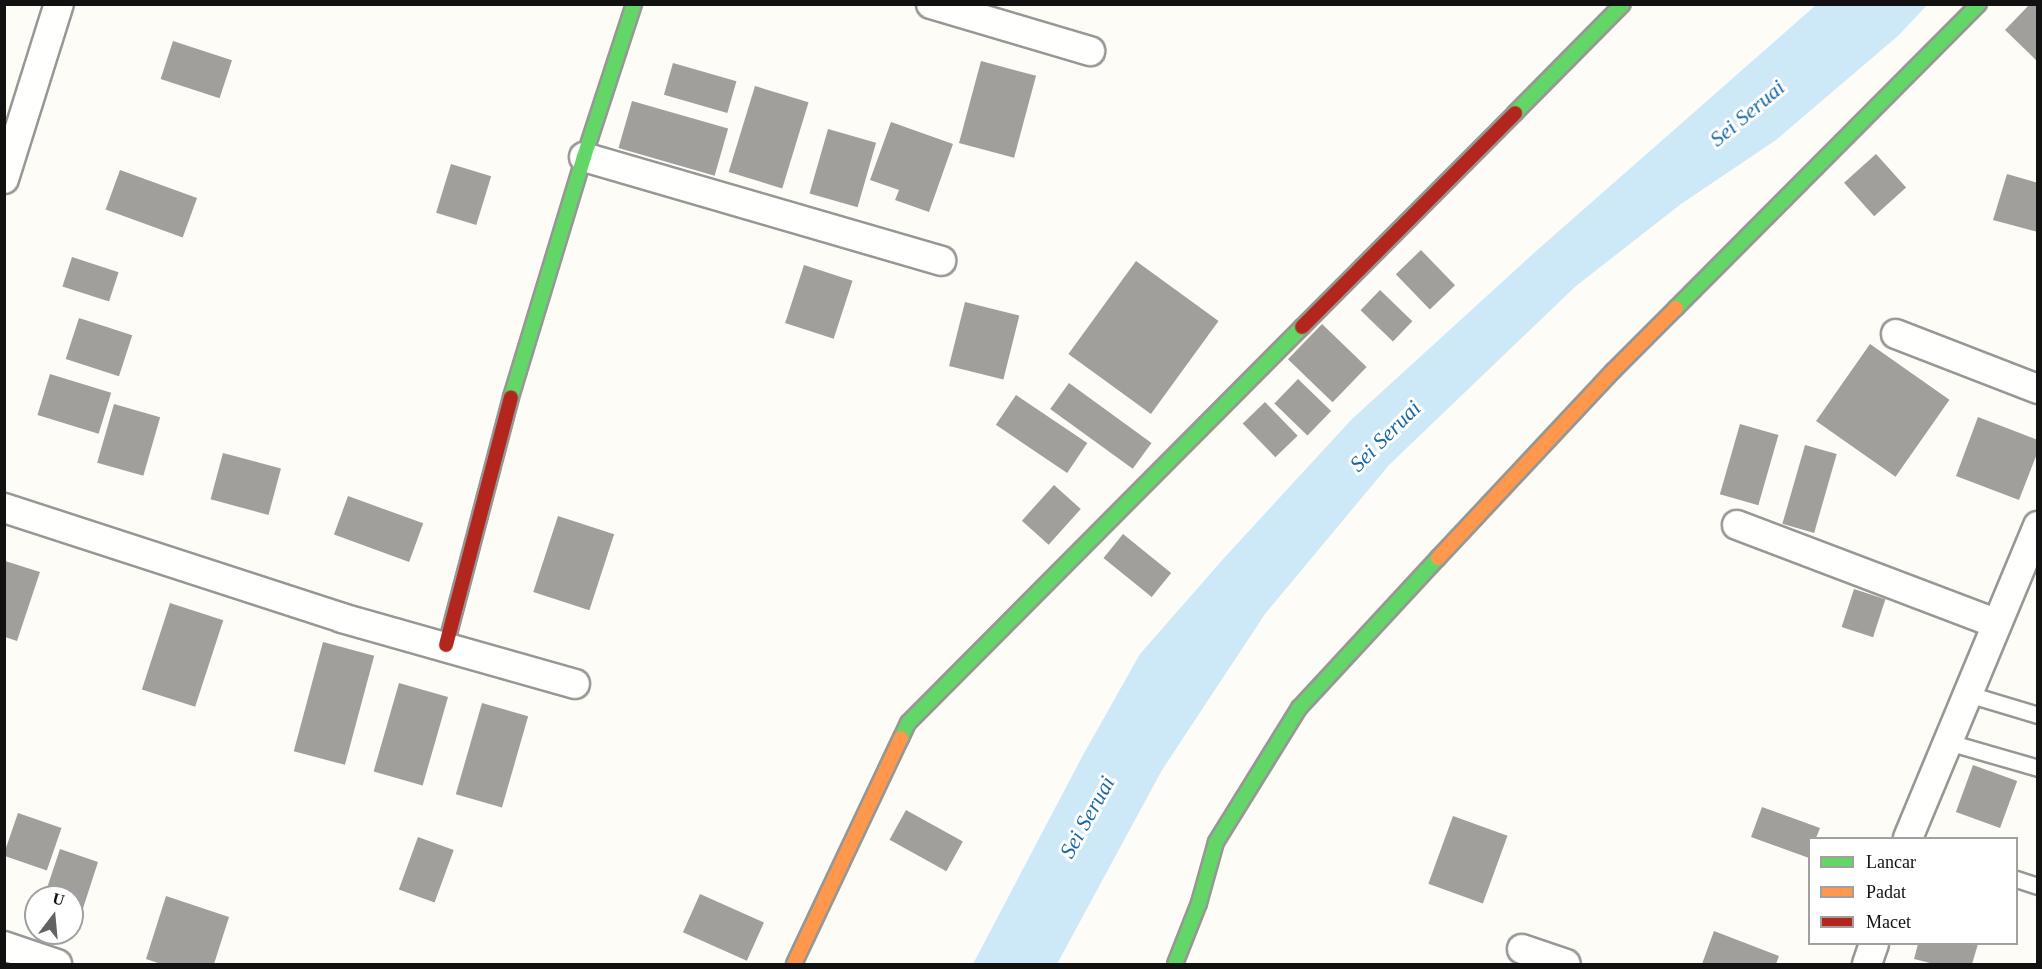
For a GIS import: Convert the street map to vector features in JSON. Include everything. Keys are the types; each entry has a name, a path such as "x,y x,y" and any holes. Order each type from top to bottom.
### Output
{"street":[{"path":"4,179 59,4"},
{"path":"446,645 514,387 584,157 634,4"},
{"path":"931,4 1090,51"},
{"path":"794,964 809,937 877,784 908,723 1019,615 1623,4"},
{"path":"1175,964 1199,903 1216,842 1299,708 1613,370 1979,4"},
{"path":"584,157 941,261"},
{"path":"1896,334 2037,389"},
{"path":"4,508 342,618 446,645 575,684"},
{"path":"1737,525 1997,624"},
{"path":"1908,837 2037,526"},
{"path":"1867,964 1874,945"},
{"path":"4,946 57,964"},
{"path":"1522,949 1566,964"}],"lane":[{"path":"1968,694 2037,715"},
{"path":"1948,742 2037,768"},
{"path":"2018,880 2037,886"}],"water":[{"name":"Sei Seruai","path":"1816,5 1927,5 1899,35 1776,140 1681,204 1576,286 1389,465 1265,614 1162,770 1057,964 973,964 1083,755 1140,654 1225,557 1352,419 1535,252"}],"building":[{"path":"2030,4 2038,4 2038,62 2005,30"},
{"path":"173,41 232,60 220,98 161,79"},
{"path":"981,61 1036,76 1014,158 959,143"},
{"path":"673,63 736,81 727,113 664,95"},
{"path":"755,86 809,102 782,188 729,172"},
{"path":"632,101 728,129 715,176 618,148"},
{"path":"891,122 953,144 929,212 895,200 899,190 870,180"},
{"path":"828,129 876,143 858,207 810,193"},
{"path":"1876,154 1906,187 1874,216 1844,183"},
{"path":"451,164 491,176 476,225 436,213"},
{"path":"120,170 197,198 183,238 106,209"},
{"path":"2007,174 2038,183 2038,232 1993,220"},
{"path":"1421,250 1455,285 1430,310 1396,274"},
{"path":"72,257 119,272 109,302 62,286"},
{"path":"1136,261 1219,321 1151,414 1068,354"},
{"path":"804,265 853,281 834,339 785,323"},
{"path":"1380,290 1412,321 1393,341 1361,310"},
{"path":"965,302 1019,316 1003,380 949,366"},
{"path":"79,318 132,335 119,376 66,359"},
{"path":"1322,324 1367,367 1333,402 1288,359"},
{"path":"1870,344 1949,400 1896,477 1816,421"},
{"path":"50,374 111,393 99,434 37,415"},
{"path":"1298,379 1331,411 1307,435 1274,403"},
{"path":"1069,383 1152,443 1133,469 1050,409"},
{"path":"1016,395 1087,443 1067,473 996,425"},
{"path":"1265,402 1298,436 1275,457 1243,424"},
{"path":"114,404 160,417 143,476 97,463"},
{"path":"1978,417 2038,440 2038,451 2019,500 1956,476"},
{"path":"1740,424 1778,435 1758,505 1720,494"},
{"path":"1805,445 1837,454 1814,533 1782,524"},
{"path":"223,453 281,469 269,515 211,499"},
{"path":"1054,485 1081,509 1049,545 1022,521"},
{"path":"348,496 423,523 409,562 334,535"},
{"path":"558,516 614,534 589,610 533,592"},
{"path":"1123,534 1171,573 1152,597 1103,558"},
{"path":"5,561 40,572 17,641 5,637"},
{"path":"1854,589 1885,599 1873,637 1842,627"},
{"path":"170,603 223,620 195,707 142,690"},
{"path":"323,642 374,656 345,765 294,751"},
{"path":"399,683 448,697 423,785 374,771"},
{"path":"482,703 528,716 502,808 456,794"},
{"path":"1973,765 2017,781 2000,828 1956,812"},
{"path":"1762,807 1820,828 1816,837 1808,837 1808,858 1751,837"},
{"path":"906,810 963,842 946,871 890,840"},
{"path":"18,813 61,828 47,871 4,856"},
{"path":"1453,816 1508,836 1483,903 1428,884"},
{"path":"418,837 454,850 435,903 399,890"},
{"path":"60,849 98,862 84,905 84,885 48,885"},
{"path":"700,894 764,922 747,961 683,932"},
{"path":"166,896 229,917 214,964 161,964 146,959"},
{"path":"1714,931 1779,956 1776,964 1702,964"},
{"path":"1918,945 1978,945 1972,964 1934,964 1914,959"}],"traffic: fast":[{"path":"511,397 584,157 634,4"},
{"path":"1515,113 1623,4"},
{"path":"1676,308 1979,4"},
{"path":"901,738 908,723 1302,327"},
{"path":"1175,964 1199,903 1216,842 1299,708 1438,558"}],"traffic: slow":[{"path":"1438,558 1613,371 1676,308"},
{"path":"794,964 901,738"}],"traffic: jam":[{"path":"1302,327 1515,113"},
{"path":"446,645 511,397"}]}
